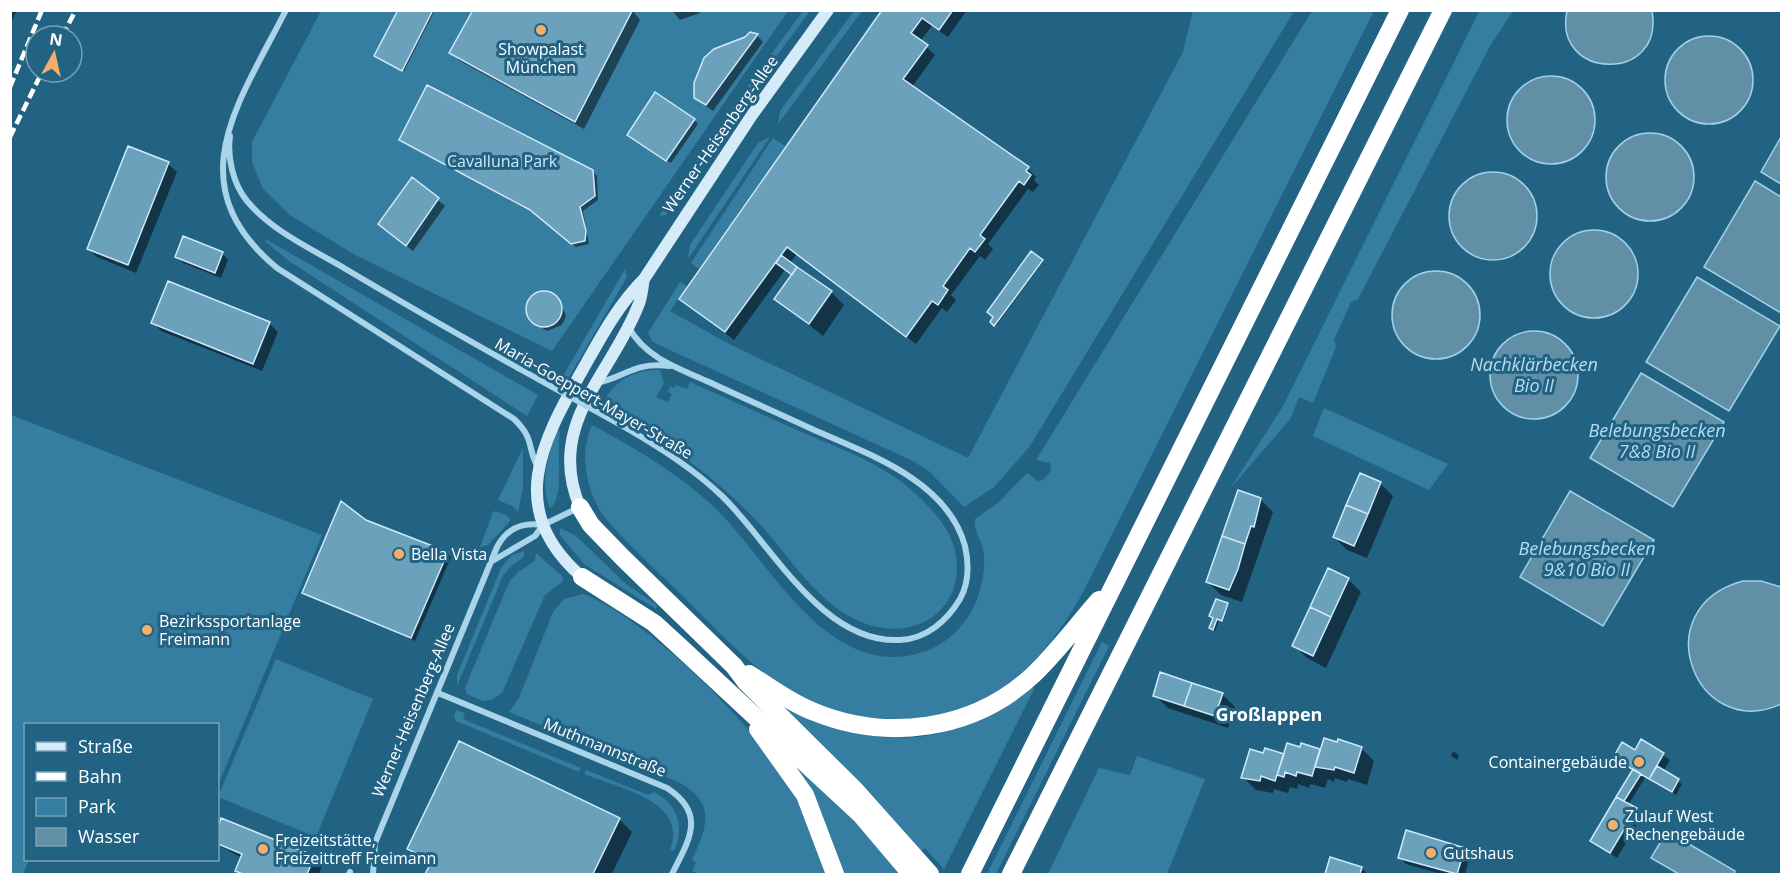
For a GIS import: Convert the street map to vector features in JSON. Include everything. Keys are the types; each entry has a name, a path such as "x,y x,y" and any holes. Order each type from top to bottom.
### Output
{"highway":[{"path":"970,874 1400,10"},
{"path":"1011,874 1443,10"},
{"path":"580,507 591,525 621,557 734,666 746,682 855,790 930,874"},
{"path":"582,577 654,623 861,814 911,874"},
{"path":"734,666 782,696 836,720 889,729 939,725 982,709 1031,676 1116,581"},
{"path":"753,716 759,733 790,770 805,795 820,829 835,874"}],"street":[{"name":"Maria-Goeppert-Mayer-Straße","path":"286,10 233,121 223,148 221,170 225,193 235,220 259,253 317,294 514,419 527,432 532,444 532,458 539,470"},
{"name":"Werner-Heisenberg-Allee","path":"582,577 555,550 538,508 542,450 558,412 624,298 644,279 752,115 828,10"},
{"name":"Maria-Goeppert-Mayer-Straße","path":"233,121 229,143 235,179 244,198 258,214 293,238 682,462 716,491 749,524 811,598 844,626 878,640 908,640 935,628 955,608 967,582 967,556 955,523 931,494 906,475 874,456 673,366 638,345 627,326"},
{"name":"Werner-Heisenberg-Allee","path":"493,560 535,536 543,525 580,507 572,484 571,450 577,422 595,383 639,305 644,279"},
{"name":"Maria-Goeppert-Mayer-Straße","path":"595,383 611,380 634,367 655,364 673,366"},
{"name":"Werner-Heisenberg-Allee","path":"373,874 379,832 502,538 508,532 530,523 543,525"},
{"name":"Muthmannstraße","path":"438,693 668,788 682,797 690,809 692,824 689,840 672,874"}],"green space":[{"path":"1480,10 1513,11 1490,46 1358,299 1351,302 1334,340 1336,347 1313,403 1299,397 1291,418 1229,490 1282,408"},
{"name":"Cavalluna Park","path":"321,11 788,11 552,351 355,255 290,215 263,189 252,162 252,142"},
{"path":"803,11 810,11 743,101 666,215 659,216 739,98"},
{"path":"854,11 862,11 778,124 780,111"},
{"path":"1193,11 1293,13 1030,446 994,487 964,507 930,472 913,461 659,345 653,342 648,333 680,282 687,286 670,311 727,343 968,458 1183,52"},
{"path":"1312,11 1374,11 1081,596 1047,647 1005,686 955,711 927,717 895,719 865,717 822,706 796,694 743,655 631,546 602,514 596,504 586,471 586,447 592,425 655,461 713,506 802,610 828,632 856,649 886,657 920,653 939,645 955,633 968,617 981,587 984,555 975,527 975,519 999,502 1027,473 1038,481 1043,480 1051,471 1050,463 1036,460"},
{"path":"770,137 688,259 690,245 758,143"},
{"path":"773,138 785,146 699,269 691,263"},
{"path":"267,240 538,395 527,416 289,261 265,241"},
{"path":"625,269 627,277 568,379 563,376"},
{"path":"660,370 664,383 656,397 668,402 672,394 668,392 670,386 674,388 676,385 687,389 690,382 879,467 905,485 936,515 954,546 957,575 952,593 943,607 931,618 898,629 880,628 861,622 830,603 803,576 755,519 727,492 682,456 633,424 636,420 605,399 628,377"},
{"path":"1324,408 1448,464 1429,490 1313,436"},
{"name":"Bezirkssportanlage Freimann","path":"11,415 322,535 219,783 219,723 24,723 24,861 29,861 23,874 10,874"},
{"path":"557,430 560,432 559,485 555,503 550,508 545,479 548,459"},
{"path":"523,448 523,488 518,512 514,507 498,500"},
{"path":"493,512 508,516 510,521 488,545 480,547"},
{"path":"560,528 575,535 626,584 657,605 656,609 584,564 560,535"},
{"path":"524,551 524,557 510,567 503,576 457,686 457,675 501,568 512,555"},
{"path":"536,553 563,577 563,581 545,595 502,693 492,700 483,701 467,694 465,688 509,582 518,572 535,561"},
{"path":"583,594 610,607 640,627 701,680 731,710 780,769 797,794 828,874 701,874 692,871 696,862 692,860 702,835 705,814 703,805 688,788 674,780 509,712 519,698 553,612 564,599"},
{"path":"1102,642 1109,646 996,874 987,874"},
{"path":"276,659 373,699 316,837 219,797"},
{"path":"1032,685 1034,689 944,869 925,848 921,852 782,706 828,726 852,732 876,737 925,736 949,731 973,722"},
{"path":"456,710 465,713 463,719 581,768 579,772 456,721 454,717"},
{"path":"783,752 848,814 904,874 842,874"},
{"path":"1137,756 1205,779 1167,874 1048,874 1099,768 1130,775"},
{"path":"586,770 648,795 654,792 669,803 679,825 674,851 670,850 673,833 670,819 660,808 632,791 584,774"}],"water":[{"path":"1567,11 1652,11 1651,35 1642,52 1627,61 1609,64 1591,61 1576,50 1567,34"},
{"path":"1709,36 1726,40 1740,49 1749,63 1753,80 1749,97 1740,111 1726,120 1709,124 1692,120 1678,111 1669,97 1665,80 1669,63 1678,49 1692,40"},
{"path":"1551,76 1568,80 1582,89 1591,103 1595,120 1591,137 1582,151 1568,160 1551,164 1534,160 1520,151 1511,137 1507,120 1511,103 1520,89 1534,80"},
{"path":"1650,133 1667,137 1681,146 1690,160 1694,177 1690,194 1681,208 1667,217 1650,221 1633,217 1619,208 1610,194 1606,177 1610,160 1619,146 1633,137"},
{"path":"1781,137 1781,184 1761,172"},
{"path":"1493,172 1510,176 1524,185 1533,199 1537,216 1533,233 1524,247 1510,256 1493,260 1476,256 1462,247 1453,233 1449,216 1453,199 1462,185 1476,176"},
{"path":"1755,181 1781,197 1781,313 1704,267"},
{"name":"Nachklärbecken Bio II","path":"1594,230 1611,234 1625,243 1634,257 1638,274 1634,291 1625,305 1611,314 1594,318 1577,314 1563,305 1554,291 1550,274 1554,257 1563,243 1577,234"},
{"name":"Nachklärbecken Bio II","path":"1436,271 1453,275 1467,284 1476,298 1480,315 1476,332 1467,346 1453,355 1436,359 1419,355 1405,346 1396,332 1392,315 1396,298 1405,284 1419,275"},
{"path":"1697,277 1780,326 1729,411 1646,362"},
{"name":"Nachklärbecken Bio II","path":"1534,331 1551,335 1565,344 1574,358 1578,375 1574,392 1565,406 1551,415 1534,419 1517,415 1503,406 1494,392 1490,375 1494,358 1503,344 1517,335"},
{"name":"Belebungsbecken 7&8 Bio II","path":"1641,373 1724,422 1673,507 1590,458"},
{"name":"Belebungsbecken 9&10 Bio II","path":"1570,491 1654,540 1603,626 1520,577"},
{"path":"1743,581 1761,581 1781,587 1781,704 1751,711 1725,705 1705,689 1693,667 1689,642 1695,617 1712,596"},
{"path":"1667,831 1735,871 1734,874 1679,874 1651,858"}],"building":[{"path":"398,10 433,10 402,71 374,56"},
{"path":"473,10 632,11 575,122 449,53"},
{"path":"882,10 953,10 939,30 922,18 911,33 928,45 903,79 1029,167 1026,171 1031,175 1024,185 1019,181 980,235 985,239 975,252 970,248 943,286 948,290 938,305 932,301 906,337 787,247 725,332 679,299"},
{"path":"750,32 758,34 706,105 694,98 694,83 704,58 714,49 745,37"},
{"path":"427,85 593,170 595,196 580,207 586,231 585,241 571,244 530,210 399,140"},
{"path":"655,92 695,119 666,161 627,135"},
{"path":"128,146 169,162 128,265 87,249"},
{"path":"412,177 439,198 406,246 378,224"},
{"path":"183,236 223,252 215,273 175,257"},
{"path":"1031,251 1043,260 994,326 990,322 993,317 987,312"},
{"path":"781,255 797,267 792,275 776,263"},
{"path":"797,267 832,291 809,324 774,299"},
{"path":"168,281 270,322 253,364 151,323"},
{"path":"544,291 557,296 562,309 557,322 544,327 531,322 526,309 531,296"},
{"path":"1360,473 1381,482 1368,514 1346,505"},
{"path":"1238,490 1261,498 1254,527 1251,526 1245,544 1222,536"},
{"path":"341,501 366,520 448,552 411,638 302,593"},
{"path":"1346,505 1368,514 1354,546 1333,537"},
{"path":"1222,536 1245,544 1229,590 1206,582"},
{"path":"1328,568 1349,578 1331,617 1310,607"},
{"path":"1216,599 1228,603 1222,621 1217,619 1213,630 1209,628 1213,618 1209,616"},
{"path":"1310,607 1331,617 1313,656 1292,646"},
{"path":"1160,672 1192,683 1184,706 1153,696"},
{"path":"1192,683 1223,693 1215,716 1184,706"},
{"path":"1324,738 1337,742 1338,739 1362,747 1354,773 1335,767 1334,770 1315,767"},
{"name":"Containergebäude","path":"1641,739 1664,753 1649,779 1613,758 1622,742 1635,750"},
{"path":"459,741 620,818 593,874 425,874 432,861 407,849"},
{"path":"1287,743 1300,747 1301,743 1320,749 1312,776 1297,772 1296,776 1285,772 1284,777 1277,775"},
{"path":"1265,748 1284,754 1275,781 1261,776 1260,781 1241,778 1250,749 1263,753"},
{"name":"Containergebäude","path":"1657,766 1679,779 1672,792 1649,779"},
{"path":"1633,769 1641,774 1624,801 1616,797"},
{"name":"Zulauf West Rechengebäude","path":"1616,797 1637,808 1610,853 1590,841"},
{"name":"Freizeitstätte, Freizeittreff Freimann","path":"221,818 315,856 307,874 243,874 235,871 242,854 219,844"},
{"name":"Gutshaus","path":"1406,830 1465,848 1457,874 1398,858"},
{"path":"1330,857 1362,867 1360,874 1325,874"}],"railway":[{"path":"10,87 42,10"},
{"path":"68,24 76,10"},
{"path":"10,137 36,84"}],"place":[{"name":"Showpalast München","path":"541,30"},
{"name":"Bella Vista","path":"399,554"},
{"name":"Bezirkssportanlage Freimann","path":"147,630"},
{"name":"Containergebäude","path":"1639,762"},
{"name":"Zulauf West Rechengebäude","path":"1613,825"},
{"name":"Freizeitstätte, Freizeittreff Freimann","path":"263,849"},
{"name":"Gutshaus","path":"1431,853"}],"district":[{"name":"Großlappen","path":"1269,714"}]}
